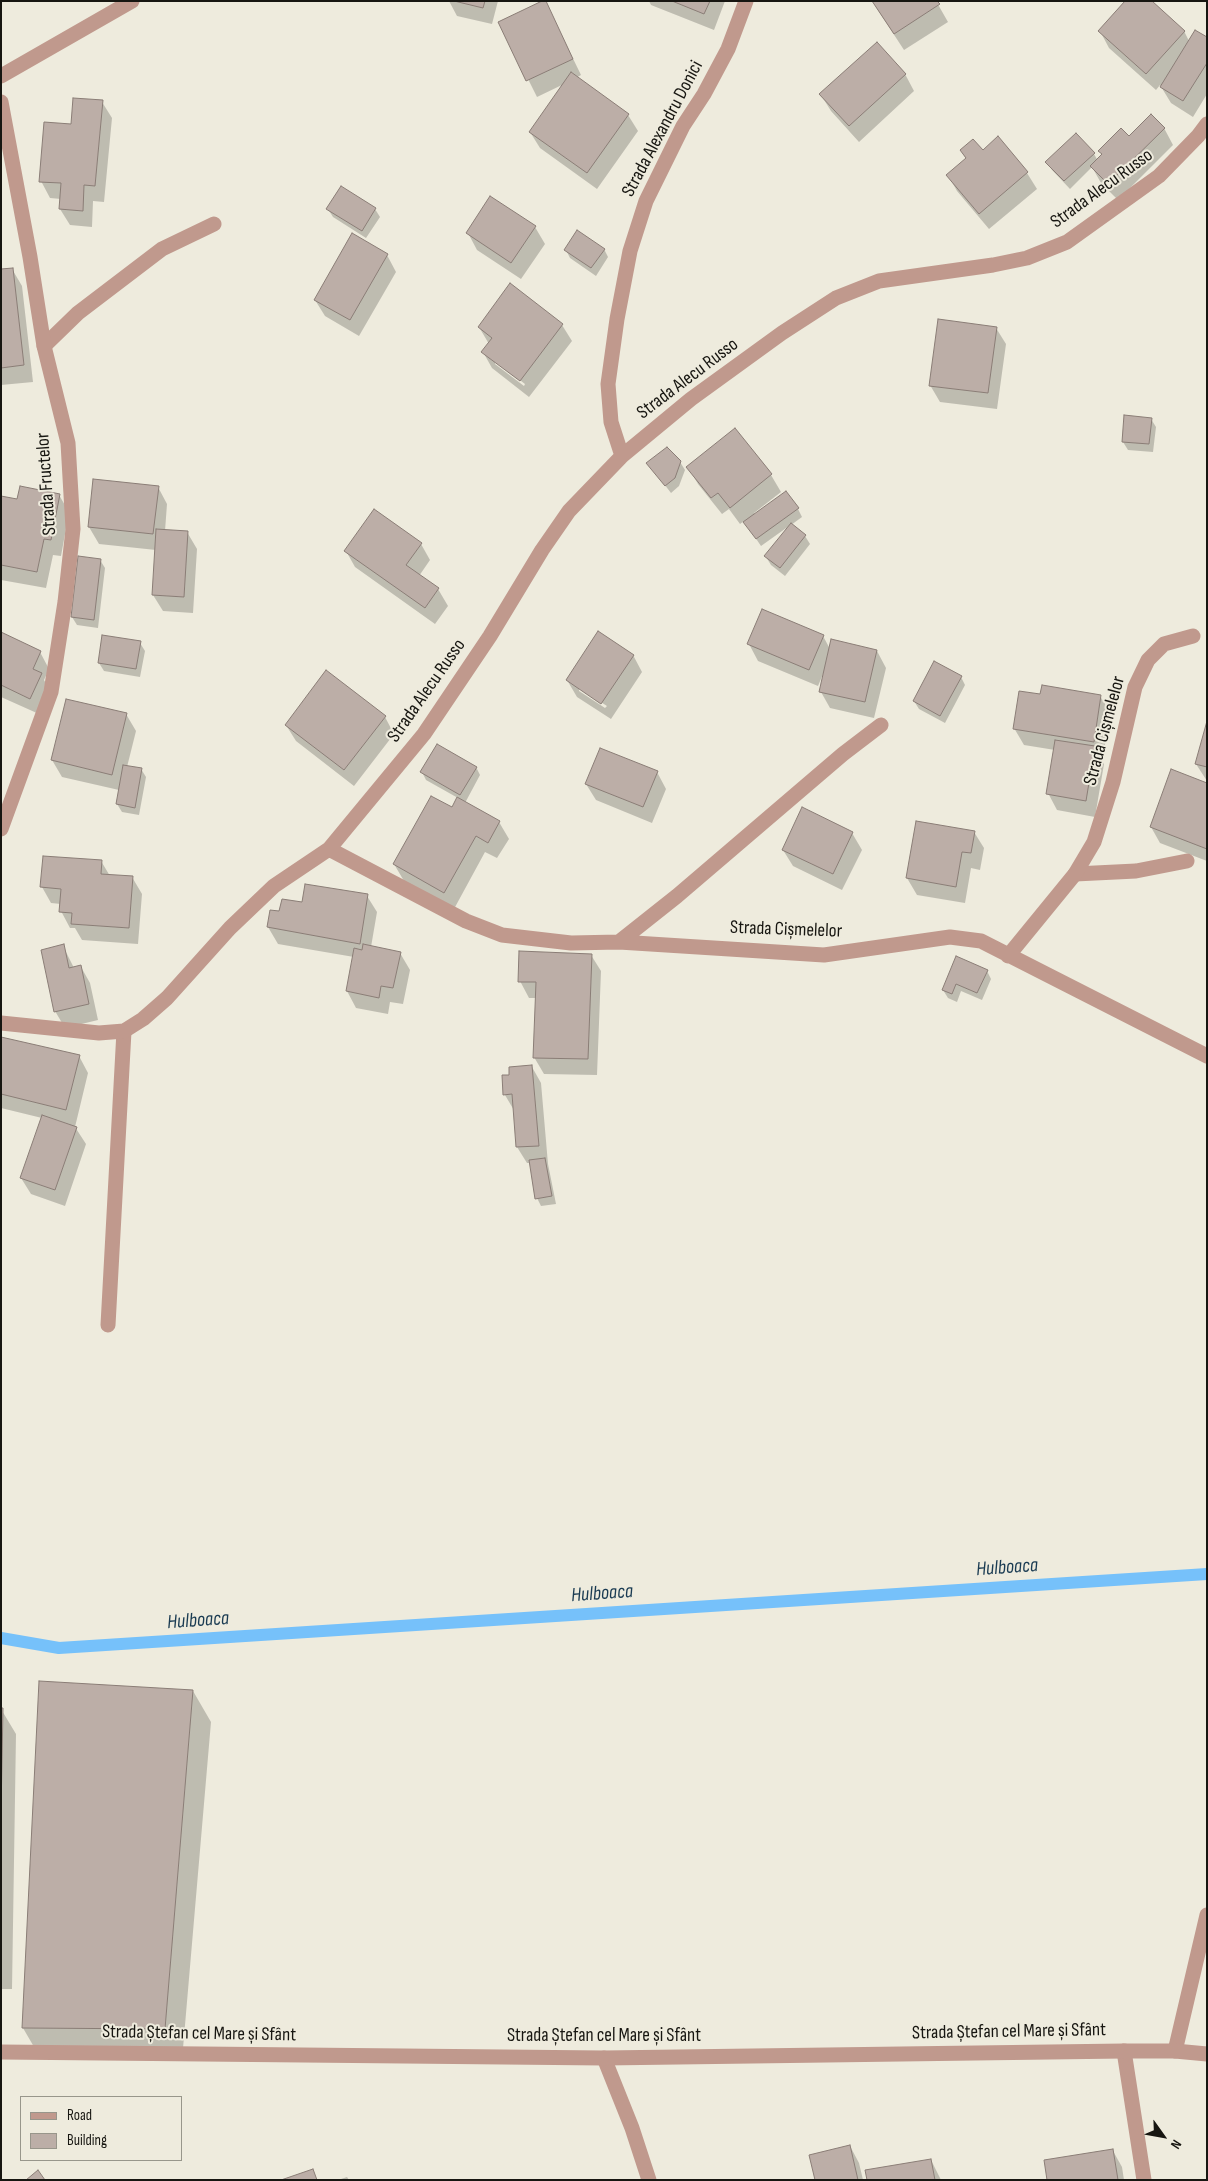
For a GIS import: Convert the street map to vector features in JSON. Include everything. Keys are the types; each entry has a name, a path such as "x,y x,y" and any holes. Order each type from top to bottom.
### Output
{"street":[{"path":"1,76 132,1"},
{"name":"Strada Alexandru Donici","path":"622,456 611,422 608,384 617,318 630,251 646,201 683,126 704,94 728,49 746,1"},
{"name":"Strada Fructelor","path":"1,102 30,257 44,346 68,443 73,529 65,602 51,692 1,829"},
{"name":"Strada Alecu Russo","path":"1,1023 99,1033 124,1031 143,1019 167,998 230,928 274,886 330,849 424,734 490,636 542,550 569,511 622,456 691,399 782,333 836,298 879,281 993,265 1027,258 1067,242 1159,176 1198,136 1207,124"},
{"path":"44,346 78,313 162,249 214,224"},
{"name":"Strada Cișmelelor","path":"1008,956 1075,874 1094,842 1113,782 1135,687 1148,660 1164,644 1193,636"},
{"path":"619,942 677,896 843,754 881,725"},
{"name":"Strada Cișmelelor","path":"330,849 466,921 502,935 570,943 619,942 824,955 950,937 981,942 1207,1056"},
{"path":"1075,874 1136,871 1187,861"},
{"path":"108,1325 124,1031"},
{"path":"1175,2050 1207,1915"},
{"name":"Strada Ștefan cel Mare și Sfânt","path":"1,2052 604,2058 1175,2050 1207,2054"},
{"path":"1124,2051 1144,2180"},
{"path":"604,2058 632,2128 649,2180"}],"building":[{"path":"454,1 485,1 483,8"},
{"path":"542,1 546,1 573,59 526,81 498,22"},
{"path":"672,1 710,1 704,14"},
{"path":"872,1 937,1 940,4 894,34"},
{"path":"1125,1 1152,1 1185,31 1146,74 1098,31"},
{"path":"1195,30 1207,37 1207,63 1183,101 1160,87"},
{"path":"877,42 906,74 849,126 819,94"},
{"path":"571,72 629,114 587,173 529,132"},
{"path":"73,98 103,100 95,186 84,185 83,211 59,209 61,183 39,182 44,122 71,124"},
{"path":"1151,114 1165,128 1108,184 1090,166 1102,154 1098,151 1121,128 1129,136"},
{"path":"1076,133 1095,153 1064,181 1045,162"},
{"path":"998,136 1028,172 979,214 946,175 966,158 960,150 973,139 983,150"},
{"path":"341,186 376,208 362,231 326,209"},
{"path":"490,196 536,226 511,263 466,233"},
{"path":"577,230 605,249 591,268 564,250"},
{"path":"352,233 388,254 350,320 314,300"},
{"path":"13,268 24,365 1,368 1,269"},
{"path":"510,283 563,324 520,381 481,352 492,338 478,327"},
{"path":"938,319 997,327 988,393 929,386"},
{"path":"1124,415 1152,418 1149,444 1122,442"},
{"path":"735,428 772,474 730,508 718,493 711,498 686,467"},
{"path":"667,447 681,461 675,478 665,486 646,463"},
{"path":"93,479 159,486 153,534 88,527"},
{"path":"20,486 60,494 51,540 44,539 37,572 1,565 1,496 17,499"},
{"path":"786,491 799,508 756,539 743,522"},
{"path":"374,509 422,543 406,565 439,588 425,608 344,551"},
{"path":"791,523 806,535 780,568 764,556"},
{"path":"156,529 188,531 184,597 152,595"},
{"path":"78,556 101,559 94,620 71,617"},
{"path":"762,609 824,635 809,670 747,644"},
{"path":"598,631 634,655 601,704 566,680"},
{"path":"1,632 41,651 33,669 42,673 30,699 1,685"},
{"path":"102,635 141,641 136,669 98,663"},
{"path":"831,639 877,650 865,702 819,692"},
{"path":"934,661 962,676 940,716 913,701"},
{"path":"326,670 386,716 344,770 285,725"},
{"path":"1042,685 1101,695 1094,742 1013,729 1019,691 1040,694"},
{"path":"66,699 127,713 112,775 51,760"},
{"path":"1207,721 1207,767 1195,764"},
{"path":"1055,740 1095,746 1086,801 1046,794"},
{"path":"437,744 477,767 460,795 420,772"},
{"path":"600,748 658,771 643,807 585,784"},
{"path":"123,765 142,768 135,808 116,804"},
{"path":"1171,769 1207,783 1207,849 1150,827"},
{"path":"431,796 452,807 457,797 500,821 488,843 476,836 444,893 393,864"},
{"path":"802,807 853,832 833,874 782,850"},
{"path":"916,821 975,831 971,853 962,852 956,887 906,878"},
{"path":"43,856 102,860 101,874 133,876 129,928 71,924 72,913 59,912 61,889 40,887"},
{"path":"305,884 368,894 360,944 267,927 270,910 279,911 282,899 302,902"},
{"path":"64,944 69,968 81,965 89,1004 54,1012 41,950"},
{"path":"363,944 401,952 393,988 381,986 379,998 346,991 354,948 362,950"},
{"path":"519,951 592,954 588,1059 533,1058 536,982 518,982"},
{"path":"956,956 988,970 977,993 956,984 952,994 942,990"},
{"path":"1,1037 80,1055 66,1110 1,1094"},
{"path":"532,1065 539,1146 516,1147 512,1094 503,1095 502,1075 509,1075 509,1067"},
{"path":"42,1115 77,1127 55,1190 20,1178"},
{"path":"545,1158 552,1196 535,1199 529,1160"},
{"path":"39,1681 193,1690 165,2029 22,2028"},
{"path":"1,1708 3,1708 1,1812"},
{"path":"850,2145 858,2180 815,2180 809,2155"},
{"path":"1113,2149 1118,2180 1047,2180 1044,2160"},
{"path":"931,2159 935,2180 867,2180 865,2170"},
{"path":"313,2169 317,2180 281,2180"},
{"path":"38,2170 45,2180 26,2180"}],"waterway":[{"name":"Hulboaca","path":"1,1638 59,1648 1207,1574"}]}
